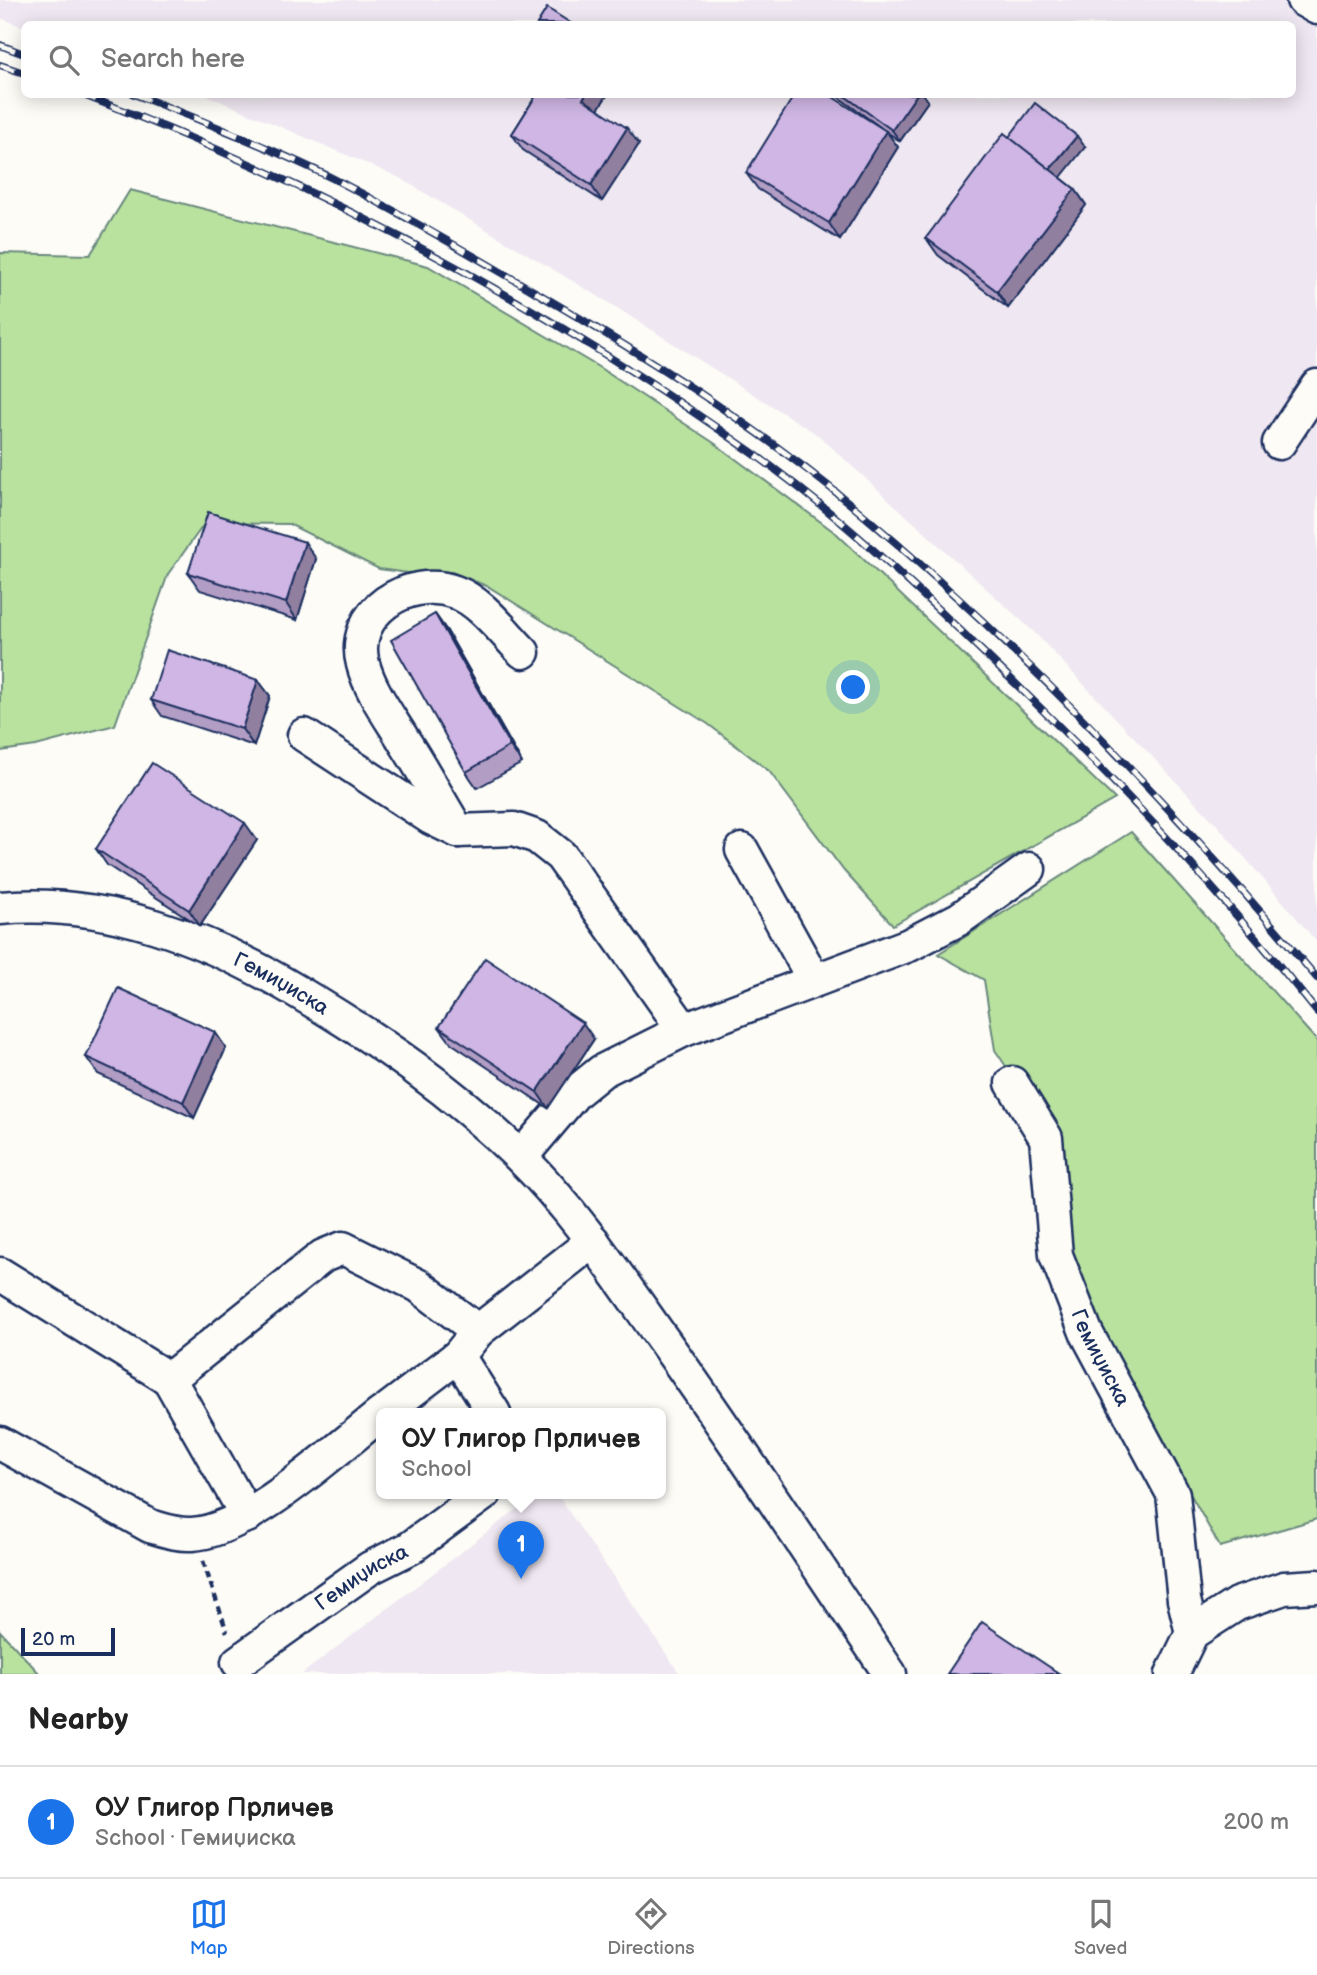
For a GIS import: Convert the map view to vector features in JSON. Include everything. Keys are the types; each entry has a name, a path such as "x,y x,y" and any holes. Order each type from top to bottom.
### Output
{"street":[{"path":"1303,0 1317,8"},
{"path":"1279,443 1317,386"},
{"path":"458,831 388,714 363,665 359,639 372,614 391,598 412,590 438,587 457,593 478,607 523,652"},
{"path":"304,735 431,818 458,831 514,829 537,837 562,856 684,1030"},
{"path":"742,850 814,980"},
{"path":"521,1157 576,1092 602,1071 684,1030 919,940 959,919 1029,869"},
{"name":"Гемиџиска","path":"0,908 36,904 109,916 180,933 229,953 380,1041 521,1157 593,1241 681,1365 890,1674"},
{"name":"Гемиџиска","path":"1012,1083 1046,1138 1056,1255 1086,1332 1173,1494 1184,1600 1192,1633"},
{"path":"390,1408 458,1356 478,1331 593,1241"},
{"path":"169,1379 323,1256 343,1248 419,1286 478,1331"},
{"path":"0,1274 169,1379 247,1516"},
{"path":"458,1356 491,1408"},
{"path":"0,1443 150,1526 176,1534 194,1534 217,1530 247,1516 376,1419"},
{"name":"Гемиџиска","path":"238,1662 370,1568 410,1548 477,1499"},
{"path":"1172,1674 1192,1633 1237,1604 1284,1588 1317,1586"}],"path":[{"path":"194,1534 238,1662"}],"shaded area":[{"path":"0,0 1317,0 1317,942 1218,826 1035,633 818,435 606,301 398,177 213,98 1296,98 1296,21 21,21 21,26 0,18"},
{"path":"530,1499 560,1499 680,1674 302,1674"}],"green space":[{"path":"130,190 428,266 600,368 714,443 837,534 1115,799 893,925 844,871 769,771 708,724 489,587 452,572 415,574 379,569 289,524 205,523 168,574 115,725 36,746 0,751 0,253 90,255"},
{"path":"1131,832 1317,1041 1317,1519 1220,1547 1107,1345 1073,1267 1063,1151 995,1050 984,980 938,954"},
{"path":"0,1631 40,1674 0,1674"}],"building":[{"path":"547,8 567,21 539,21"},
{"path":"534,98 584,98 627,128 591,185 512,134"},
{"path":"793,98 834,98 886,131 829,223 746,173"},
{"path":"848,98 914,98 892,130"},
{"path":"1035,103 1077,136 1050,169 1009,137"},
{"path":"1004,133 1075,189 997,291 926,238"},
{"path":"208,512 305,542 286,603 188,573"},
{"path":"435,614 510,746 466,772 391,640"},
{"path":"167,650 258,680 242,729 151,700"},
{"path":"152,763 245,823 189,910 96,849"},
{"path":"485,958 583,1023 537,1092 439,1027"},
{"path":"118,988 215,1032 183,1102 86,1057"},
{"path":"982,1622 1060,1674 947,1674"}],"railway":[{"path":"0,45 21,53"},
{"path":"0,65 21,72"},
{"path":"91,98 257,167 427,252 592,346 672,397 782,474 843,523 901,575 1074,741 1199,873 1317,1012"},
{"path":"144,98 285,156 385,206 619,342 779,448 917,561 1038,674 1209,853 1317,978"}],"place":[{"name":"ОУ Глигор Прличев","path":"521,1579"}]}
